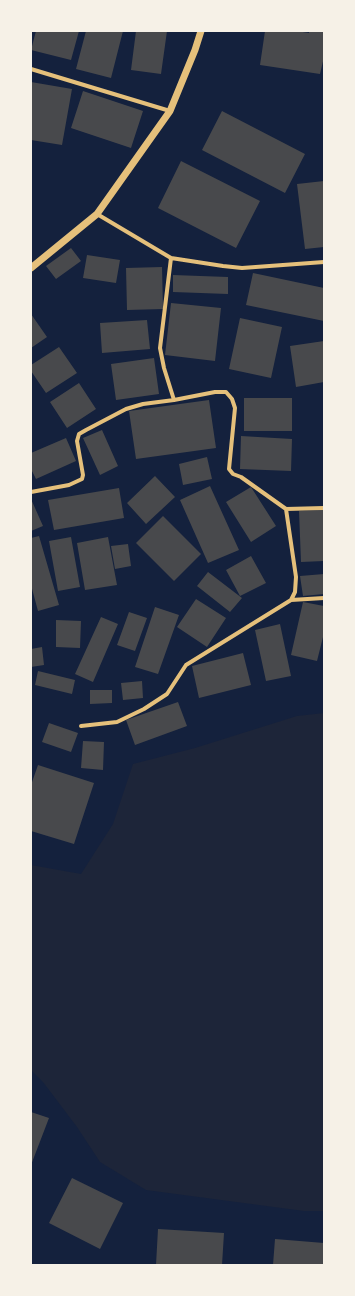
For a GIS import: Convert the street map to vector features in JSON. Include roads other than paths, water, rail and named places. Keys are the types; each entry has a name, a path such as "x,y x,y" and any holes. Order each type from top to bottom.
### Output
{"street":[{"path":"31,268 97,214 170,111 195,50 201,31"},
{"path":"31,69 170,111"},
{"path":"97,214 171,258 242,268 324,262"},
{"path":"171,258 160,348 164,368 174,400"},
{"path":"31,492 69,485 82,479 83,475 77,441 79,434 126,409 143,404 215,392 226,392 232,398 235,408 229,469 233,474 286,510 324,508"},
{"path":"286,510 296,577 295,592 291,600"},
{"path":"81,726 117,722 144,709 167,694 186,665 291,600 324,598"}]}
